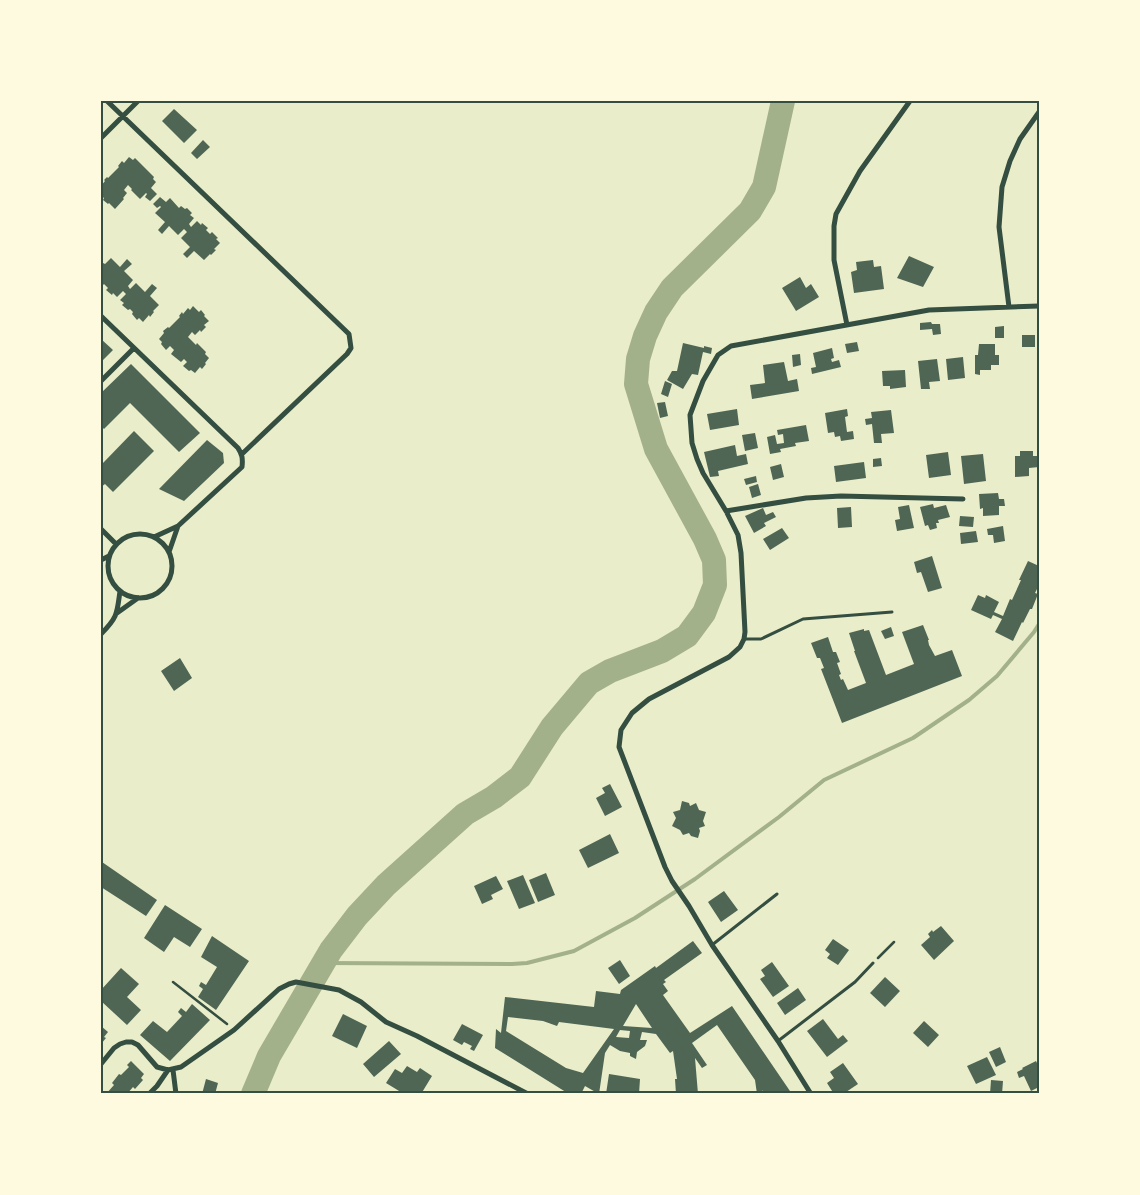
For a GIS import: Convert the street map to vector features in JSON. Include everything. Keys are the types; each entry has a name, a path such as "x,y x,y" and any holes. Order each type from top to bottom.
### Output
{"street":[{"path":"107,101 350,334 351,348 347,354 242,454"},
{"path":"101,138 138,101"},
{"path":"848,324 834,260 836,214 860,171 910,101"},
{"path":"1009,307 999,227 1002,187 1010,161 1020,139 1039,112"},
{"path":"812,1094 712,945 672,881 619,747 621,730 632,713 649,699 729,657 740,647 744,639 745,623 741,552 738,535 700,466 692,442 690,416 703,381 718,355 731,346 929,310 1039,306"},
{"path":"101,316 242,454 242,467 178,526 154,537"},
{"path":"101,381 134,348"},
{"path":"726,511 806,498 841,496 963,499"},
{"path":"169,552 178,526"},
{"path":"101,529 116,544"},
{"path":"146,534 154,537 165,546 172,560 170,576 166,584 161,590 146,597 138,598 125,594 115,587 109,576 108,568 111,551 123,538 130,535 146,534"},
{"path":"101,560 109,556"},
{"path":"101,574 109,576"},
{"path":"117,613 120,591"},
{"path":"101,634 117,613 138,598"},
{"path":"101,1064 114,1048 126,1042 132,1042 138,1044 158,1067 171,1070 181,1067 234,1030 279,989 296,982 339,990 361,1002 386,1022 528,1094"},
{"path":"149,1094 171,1070"},
{"path":"171,1070 176,1094"}],"lane":[{"path":"744,639 761,639 803,619 892,612"},
{"path":"712,945 777,894"},
{"path":"778,1041 855,982 873,963"}],"path":[{"path":"873,963 894,942"},
{"path":"173,982 234,1030"}],"building":[{"path":"174,109 197,130 184,143 162,121"},
{"path":"203,140 210,147 197,159 191,153"},
{"path":"129,157 133,160 135,158 154,177 153,179 156,182 151,188 157,194 150,201 145,197 146,193 140,199 128,185 124,190 127,193 124,199 115,209 103,200 101,186 104,180 119,167 122,161 124,163"},
{"path":"160,197 166,202 170,198 179,208 181,206 185,209 187,208 192,213 190,215 194,218 189,224 191,227 197,221 201,225 202,223 208,228 206,230 210,234 212,232 218,238 216,239 220,243 211,255 204,260 194,251 187,258 183,254 190,247 181,238 187,232 184,229 178,235 169,226 162,234 158,230 165,222 155,213 161,207 157,208 153,204"},
{"path":"909,256 934,267 923,287 897,278"},
{"path":"111,258 120,267 127,259 132,264 124,271 133,280 128,286 130,289 136,283 145,292 152,284 157,288 150,296 159,305 150,317 149,315 143,322 139,318 137,320 130,309 128,310 122,305 124,303 120,300 126,294 123,291 117,297 106,290 108,288 104,284 101,285 101,265"},
{"path":"873,260 874,267 881,266 884,289 854,293 851,272 857,270 856,262"},
{"path":"800,277 806,288 811,284 819,297 796,311 782,288"},
{"path":"193,306 199,312 201,310 209,321 204,325 206,327 201,332 200,330 195,335 192,332 188,337 206,352 205,354 209,358 202,369 200,367 195,373 183,366 187,362 184,359 181,362 171,354 174,350 170,346 166,350 159,339 164,333 163,331 180,317 182,312 183,314 188,308 190,310"},
{"path":"931,322 932,324 940,324 941,334 933,335 932,329 920,330 920,323"},
{"path":"1004,326 1004,338 995,338 995,327"},
{"path":"1022,335 1035,335 1035,347 1022,347"},
{"path":"101,339 113,350 101,362"},
{"path":"857,342 859,351 847,353 845,344"},
{"path":"683,343 712,348 711,354 703,352 698,375 692,374 683,389 667,380 672,371 677,371"},
{"path":"979,344 995,344 995,355 999,355 999,365 991,365 991,370 980,370 980,375 975,374 975,355 978,355"},
{"path":"832,348 834,358 831,359 832,362 839,360 841,367 812,374 811,368 816,367 813,353"},
{"path":"800,354 801,365 793,367 792,355"},
{"path":"963,357 965,378 948,380 946,359"},
{"path":"937,359 940,381 929,382 930,389 921,389 918,361"},
{"path":"784,362 788,381 797,379 799,391 752,399 750,385 765,383 763,365"},
{"path":"131,364 200,433 179,452 130,403 104,429 101,426 101,393"},
{"path":"905,370 906,387 890,389 890,386 883,386 882,371"},
{"path":"665,381 672,384 668,397 661,394"},
{"path":"665,402 668,416 660,418 657,403"},
{"path":"737,409 739,425 710,430 707,414"},
{"path":"847,409 848,416 845,417 847,432 853,431 854,439 841,441 840,436 835,437 834,432 828,433 825,413"},
{"path":"891,410 894,433 881,434 882,443 874,443 872,424 866,425 865,419 872,418 871,412"},
{"path":"806,425 809,441 795,443 796,446 780,449 781,452 770,454 767,437 775,435 777,444 784,443 783,434 778,435 777,430"},
{"path":"134,431 154,451 113,492 105,484 101,487 101,461 103,463"},
{"path":"755,433 758,448 745,451 742,435"},
{"path":"207,440 223,453 224,463 184,501 159,489"},
{"path":"735,445 737,456 746,454 748,464 718,471 719,476 710,477 704,452"},
{"path":"1020,451 1033,451 1033,456 1039,456 1039,467 1029,468 1029,476 1015,477 1015,456 1020,456"},
{"path":"948,452 951,475 929,478 926,455"},
{"path":"983,454 986,481 964,484 961,456"},
{"path":"881,458 882,466 873,467 873,459"},
{"path":"864,462 866,478 836,482 834,466"},
{"path":"781,464 784,477 773,480 770,467"},
{"path":"756,476 757,482 746,485 744,479"},
{"path":"758,484 761,495 752,498 749,487"},
{"path":"998,493 999,499 1004,499 1005,506 999,506 999,515 983,516 983,508 980,509 979,494"},
{"path":"933,504 934,508 946,505 950,517 938,520 939,523 936,523 937,528 930,530 928,525 925,526 920,507"},
{"path":"909,505 914,528 897,531 895,520 900,519 898,507"},
{"path":"851,507 852,527 838,528 837,508"},
{"path":"763,508 766,515 773,512 776,517 764,523 766,526 754,533 745,516"},
{"path":"960,516 974,517 973,527 959,526"},
{"path":"1003,526 1005,541 994,543 993,535 988,535 987,529"},
{"path":"782,528 789,538 770,550 763,539"},
{"path":"976,531 978,542 961,544 960,533"},
{"path":"932,556 942,588 928,592 921,572 917,573 914,562"},
{"path":"1028,561 1039,566 1039,585 1035,593 1038,594 1032,609 1030,609 1022,622 1013,641 995,632 1002,619 993,615 991,619 971,610 978,595 985,598 986,595 999,602 994,612 1003,616 1010,599 1012,600"},
{"path":"923,625 929,645 935,656 952,650 962,676 842,723 821,669 824,668 820,658 817,658 811,643 828,637 833,652 836,652 840,662 837,663 841,674 839,675 848,690 866,683 849,633 864,629 864,631 869,630 886,675 914,664 902,632"},
{"path":"891,627 894,636 885,639 881,631"},
{"path":"180,658 192,678 174,691 161,671"},
{"path":"610,784 622,807 605,816 596,798 605,793 602,788"},
{"path":"682,801 689,803 690,806 696,803 699,810 706,812 703,821 705,826 699,828 698,838 691,836 689,833 683,835 680,830 672,826 676,818 673,812 680,810"},
{"path":"610,834 619,853 588,868 579,850"},
{"path":"102,862 157,900 146,916 101,887"},
{"path":"546,873 555,895 538,902 529,880"},
{"path":"523,875 535,903 519,909 507,881"},
{"path":"496,876 503,889 491,895 493,899 482,904 474,886"},
{"path":"724,891 738,910 721,922 708,902"},
{"path":"165,905 202,929 190,947 174,937 164,952 144,938"},
{"path":"941,926 954,941 934,960 921,945 930,937 928,934 932,930 933,932"},
{"path":"212,936 249,961 216,1010 198,997 203,989 199,986 201,982 206,985 217,967 201,957"},
{"path":"833,939 849,950 838,965 827,958 830,954 825,950"},
{"path":"693,941 702,953 664,980 666,982 663,984 668,991 663,995 690,1033 732,1006 792,1094 764,1094 762,1090 762,1094 757,1094 755,1080 717,1025 692,1043 707,1065 702,1068 695,1058 698,1094 676,1094 675,1079 677,1079 673,1051 670,1053 656,1034 642,1032 640,1040 647,1040 645,1046 637,1052 636,1059 630,1056 630,1053 620,1051 610,1045 605,1053 599,1094 585,1086 581,1094 569,1094 495,1048 496,1029 501,1033 505,997 594,1007 596,991 620,994 621,990 655,966 656,968","holes":["636,1004 652,1028 623,1026","508,1017 543,1021 557,1026 559,1022 614,1029 583,1073 566,1068 506,1031","620,1030 630,1031 629,1038 616,1037"]},
{"path":"620,960 630,976 619,984 608,968"},
{"path":"772,962 789,986 773,997 760,979 765,976 761,970"},
{"path":"121,968 139,984 127,997 141,1010 127,1025 101,1001 101,990"},
{"path":"885,977 900,991 885,1007 870,993"},
{"path":"798,988 806,1000 785,1015 777,1003"},
{"path":"192,1004 210,1020 170,1061 140,1035 153,1021 167,1032 182,1016 178,1012 181,1008 186,1012"},
{"path":"343,1014 367,1026 357,1048 332,1036"},
{"path":"823,1019 838,1039 843,1035 848,1041 827,1057 807,1031"},
{"path":"924,1021 939,1035 928,1047 913,1033"},
{"path":"462,1024 483,1035 474,1051 470,1049 472,1046 464,1042 462,1045 453,1040"},
{"path":"101,1026 108,1032 101,1044"},
{"path":"389,1041 401,1054 374,1077 363,1064"},
{"path":"1000,1047 1006,1062 996,1067 989,1052"},
{"path":"987,1057 996,1075 976,1084 967,1066"},
{"path":"131,1061 144,1074 141,1078 143,1080 135,1089 133,1087 127,1094 106,1094 114,1085 112,1083 119,1074 121,1075 129,1067 127,1065"},
{"path":"1036,1061 1039,1067 1039,1087 1031,1091 1024,1076 1019,1078 1017,1072"},
{"path":"843,1063 858,1084 843,1094 834,1094 827,1083 834,1078 830,1072"},
{"path":"407,1066 417,1072 420,1068 432,1076 421,1094 404,1094 386,1083 395,1069 402,1073"},
{"path":"609,1074 640,1079 639,1094 621,1091 621,1094 606,1094"},
{"path":"206,1079 218,1083 215,1094 202,1094"},
{"path":"991,1080 1003,1081 1002,1094 990,1094"}],"waterway":[{"path":"253,1094 269,1056 331,950 357,916 386,885 465,814 494,797 520,777 552,727 589,683 610,671 662,651 687,636 704,613 715,585 714,560 705,539 656,449 636,384 638,359 645,336 656,312 672,288 750,211 764,187 783,101"},
{"path":"324,963 512,964 527,963 574,951 635,918 695,879 779,817 824,780 913,738 969,700 997,676 1039,624"}]}
